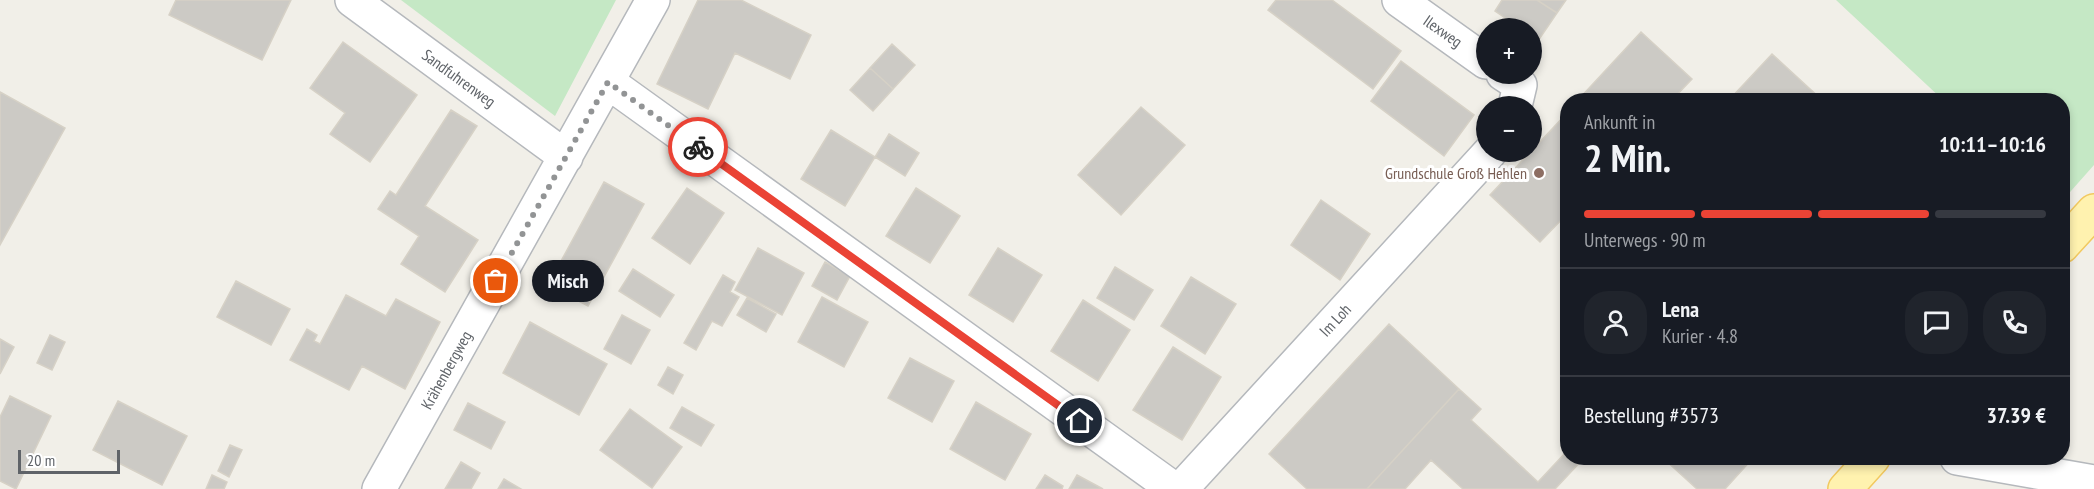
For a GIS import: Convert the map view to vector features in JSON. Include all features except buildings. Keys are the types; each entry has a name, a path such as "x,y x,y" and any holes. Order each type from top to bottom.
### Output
{"main road":[{"path":"2070,237 2094,211"},
{"path":"1845,489 1867,465"}],"street":[{"name":"Sandfuhrenweg","path":"352,0 567,157"},
{"name":"Krähenbergweg","path":"379,489 653,0"},
{"name":"Ilexweg","path":"1399,0 1476,55"},
{"path":"608,82 1174,489"},
{"name":"Im Loh","path":"1180,489 1481,162"},
{"path":"1997,465 2094,482"}],"green space":[{"path":"401,0 616,0 555,116"},
{"path":"1836,0 2094,0 2094,165 2070,192 2070,93 1936,93"}],"way so far":[{"path":"496,281 608,82 698,147"}],"place":[{"name":"Grundschule Groß Hehlen","path":"1539,173"},
{"name":"Misch","path":"496,281"}],"route":[{"path":"698,147 1080,421"}]}
